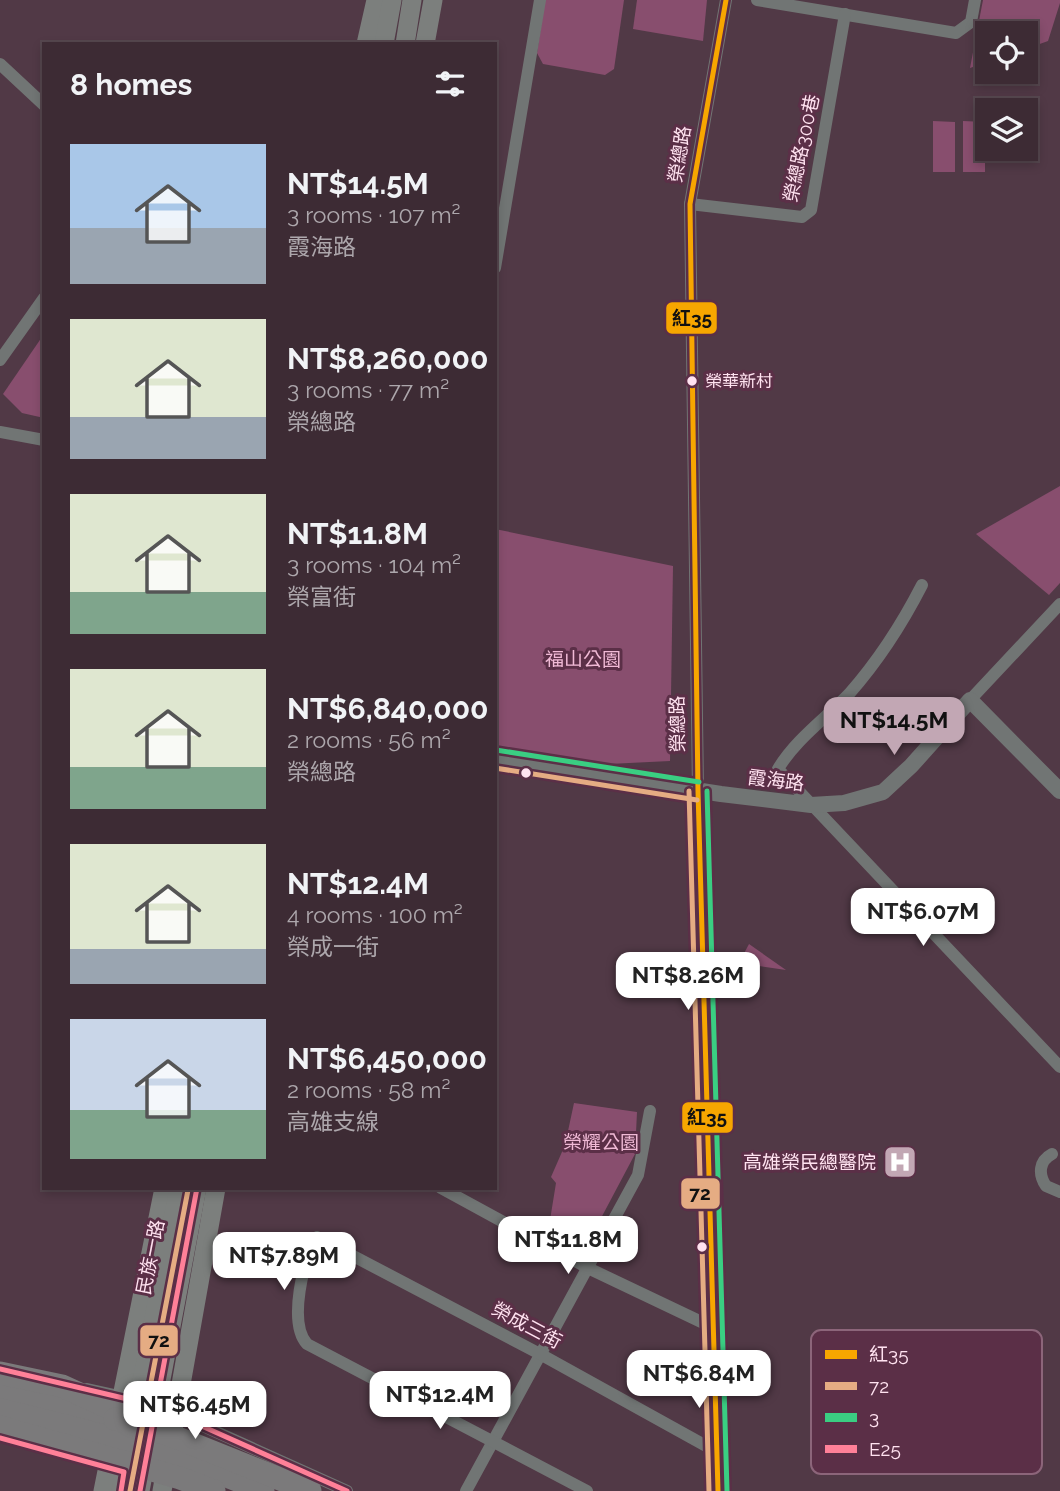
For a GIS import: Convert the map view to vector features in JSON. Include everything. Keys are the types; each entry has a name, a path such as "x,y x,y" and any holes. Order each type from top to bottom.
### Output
{"highway":[{"path":"0,1371 62,1386 173,1424 310,1491"},
{"path":"0,1391 173,1424"},
{"path":"0,1410 93,1432 224,1474 263,1491"},
{"path":"0,1427 180,1478 214,1491"}],"main road":[{"path":"366,42 376,0"},
{"path":"384,42 392,0"},
{"path":"405,42 412,0"},
{"path":"425,42 433,0"},
{"name":"民族一路","path":"140,1401 164,1190"},
{"name":"民族一路","path":"103,1491 127,1480 179,1190"},
{"name":"民族一路","path":"140,1401 196,1190"},
{"path":"163,1487 216,1190"}],"street":[{"path":"497,256 540,0"},
{"name":"榮總路","path":"718,1491 698,791 690,204 726,0"},
{"path":"757,0 956,33 971,22 975,0"},
{"name":"榮總路300巷","path":"690,204 802,218 811,210 845,14"},
{"path":"0,64 42,103"},
{"path":"0,359 42,301"},
{"path":"0,432 42,440"},
{"path":"922,585 892,642 848,694 784,758 778,769 1060,1068"},
{"name":"霞海路","path":"497,759 698,791 811,805 844,803 883,792 911,766 1060,604"},
{"path":"970,700 1060,791"},
{"path":"466,1491 638,1175 650,1111"},
{"path":"1052,1154 1042,1164 1040,1175 1046,1186 1060,1192"},
{"path":"445,1190 587,1268 714,1328"},
{"name":"榮成三街","path":"492,1440 307,1344 301,1337 299,1312 305,1266 317,1237 540,1354 717,1452"},
{"path":"0,1371 140,1401 173,1424 249,1448 347,1491"},
{"path":"0,1438 127,1480 191,1491"},
{"path":"492,1440 587,1491"},
{"path":"204,1491 199,1475 208,1451 227,1446 249,1448"}],"green space":[{"path":"545,0 624,0 614,69 605,75 543,64 537,53"},
{"path":"637,0 707,0 703,41 633,29"},
{"path":"983,0 1060,0 1048,41 1038,45 1038,21 979,21"},
{"path":"975,42 975,66 970,68"},
{"path":"933,121 955,122 955,172 933,172"},
{"path":"963,121 975,122 975,161 985,161 985,172 963,172"},
{"path":"42,337 42,418 22,413 3,394"},
{"path":"1060,486 1060,583 1049,595 976,534"},
{"name":"福山公園","path":"497,529 673,566 670,761 588,765 497,751"},
{"path":"749,944 786,970 739,963"},
{"name":"榮耀公園","path":"574,1103 637,1112 635,1154 591,1237 550,1220 556,1183 551,1177 565,1145"}],"transit line":[{"name":"紅35","path":"718,1491 698,791 690,204 726,0"},
{"name":"3","path":"497,750 699,782"},
{"name":"72","path":"497,768 697,800"},
{"name":"72","path":"689,791 709,1491"},
{"name":"3","path":"707,791 727,1491"},
{"name":"72","path":"130,1491 188,1190"},
{"name":"E25","path":"140,1491 197,1190"},
{"name":"E25","path":"0,1369 157,1406 347,1491"},
{"name":"E25","path":"0,1438 124,1472 121,1491"}],"place":[{"name":"榮華新村","path":"692,381"},
{"name":"高雄榮民總醫院","path":"900,1162"}]}
